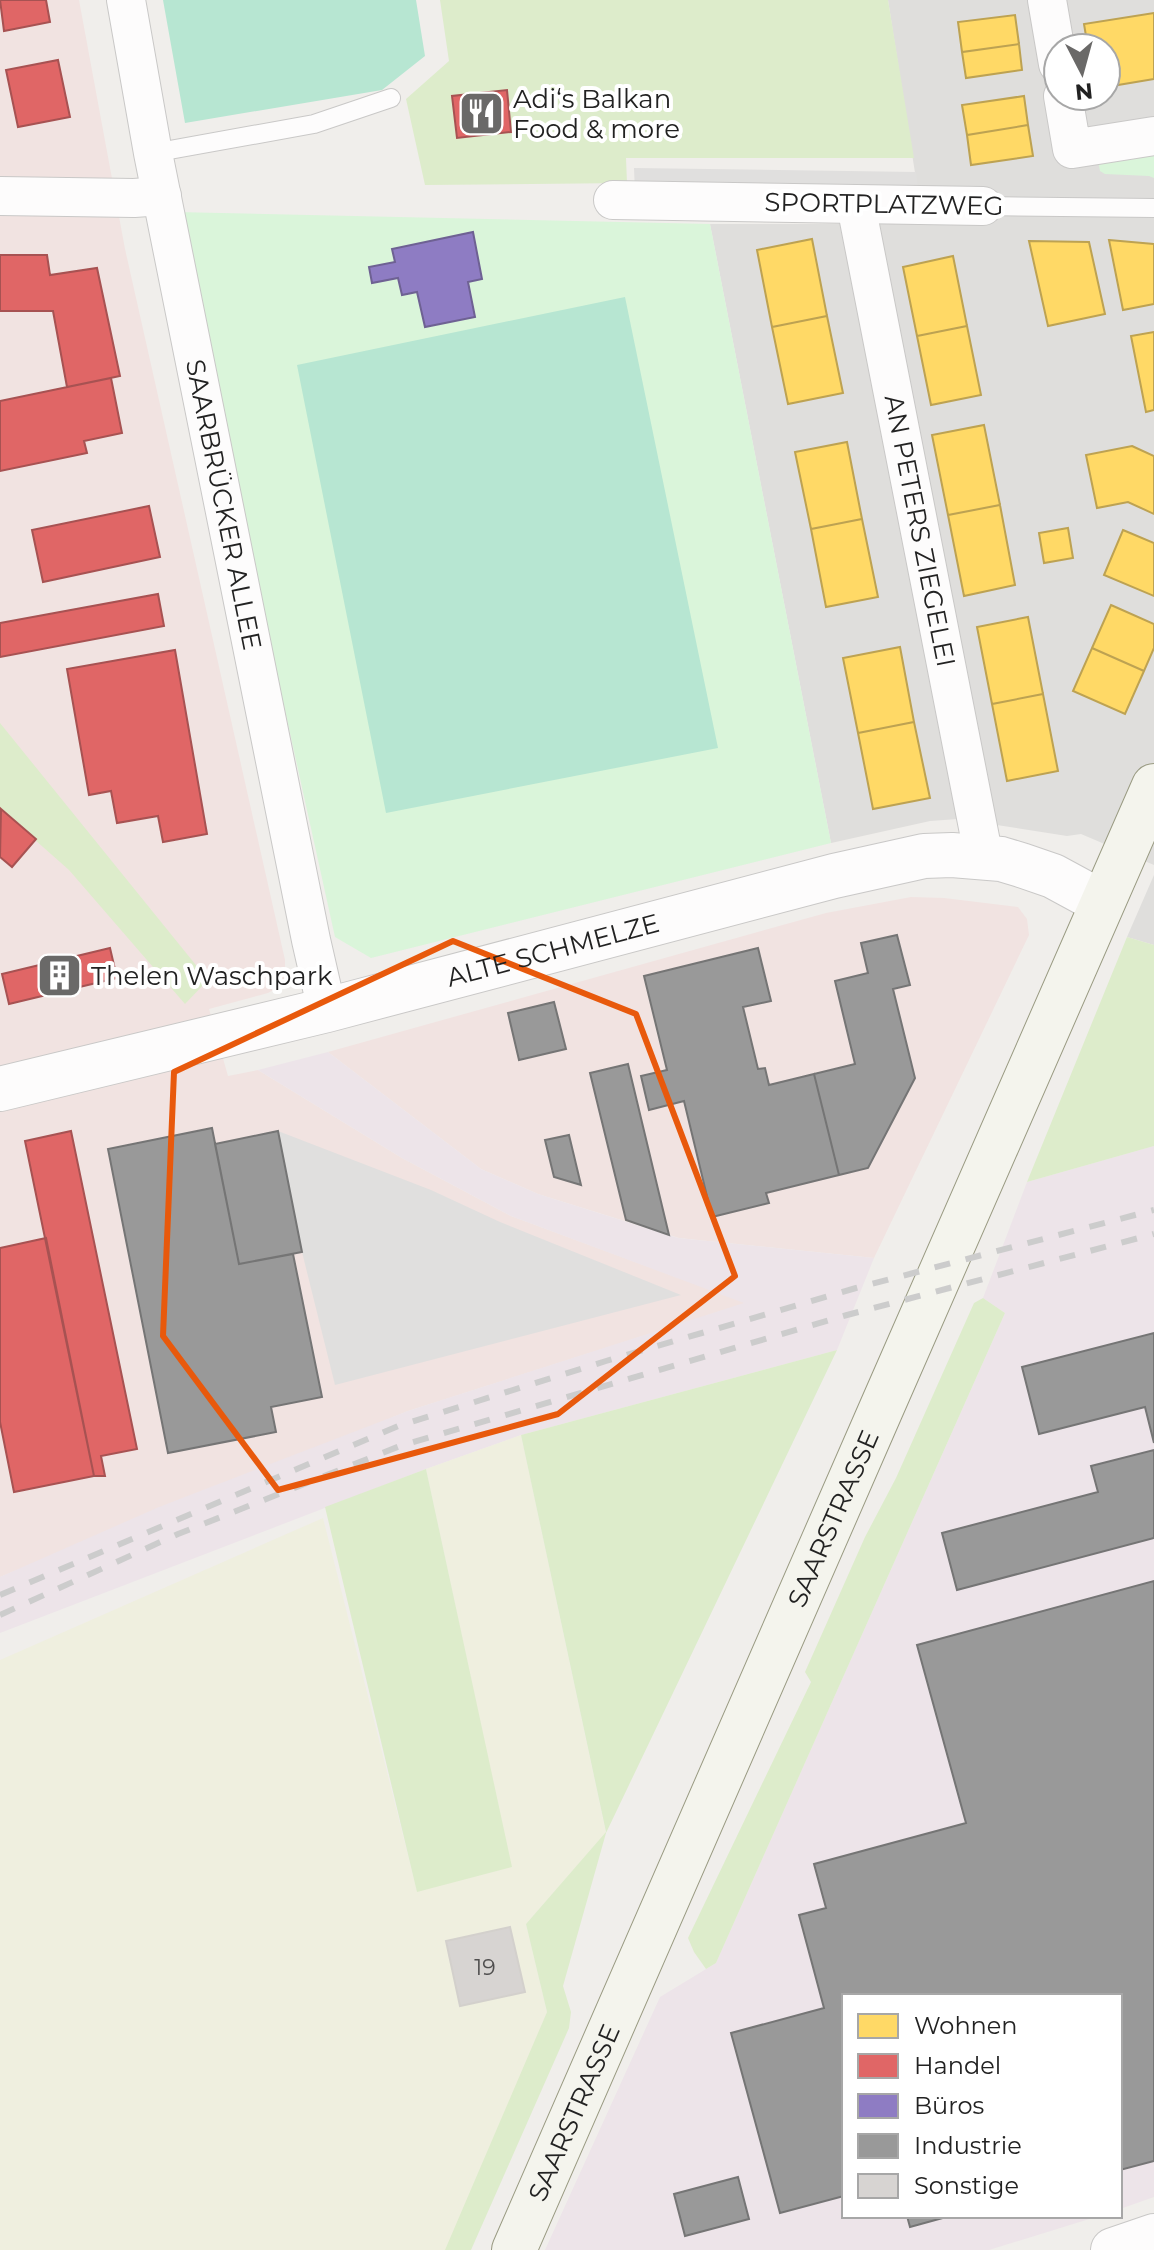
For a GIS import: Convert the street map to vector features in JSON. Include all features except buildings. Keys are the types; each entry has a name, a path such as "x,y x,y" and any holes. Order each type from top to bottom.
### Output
{"main road":[{"name":"SAARSTRASSE","path":"514,2250 1154,786"}],"street":[{"name":"SAARBRÜCKER ALLEE","path":"126,0 153,153 327,1010"},
{"path":"1047,0 1052,32"},
{"path":"1066,112 1072,149 1154,136"},
{"path":"0,196 162,196"},
{"name":"SPORTPLATZWEG","path":"613,200 983,206"},
{"name":"AN PETERS ZIEGELEI","path":"856,205 984,858"},
{"name":"ALTE SCHMELZE","path":"0,1089 327,1010 924,856 984,858 1021,865 1053,876 1101,902"},
{"path":"1113,2250 1154,2236"}],"lane":[{"path":"153,153 314,124 391,98"},
{"name":"SPORTPLATZWEG","path":"983,206 1154,208"}],"highlighted area":[{"path":"453,941 636,1014 735,1276 558,1414 278,1490 163,1336 174,1072"}],"shaded area":[{"path":"0,0 79,0 125,249 285,960 282,985 268,993 209,1009 228,1076 258,1070 402,1158 511,1216 746,1303 408,1411 0,1577"},
{"path":"888,0 1154,0 1154,865 1081,834 1067,836 958,819 930,821 831,843 710,224 923,224"},
{"path":"634,168 916,172 919,197 635,193"},
{"path":"1154,875 1154,945 1127,937"},
{"path":"911,897 1018,907 1027,919 1029,935 874,1258 679,1238 538,1194 481,1169 328,1052 826,913"},
{"path":"328,1052 481,1169 538,1194 678,1238 874,1258 837,1350 521,1435 0,1633 0,1577 159,1507 408,1411 744,1303 511,1216 402,1158 258,1070"},
{"path":"278,1131 431,1190 500,1222 681,1295 335,1385 302,1252"},
{"path":"1154,1146 1154,2197 1122,2208 1122,1994 842,1994 842,2218 1093,2218 989,2250 545,2250 660,1997 716,1963 1005,1313 983,1298 1027,1182"}],"green space":[{"path":"163,0 416,0 425,56 382,90 185,123"},
{"path":"440,0 888,0 914,158 626,158 627,183 425,185 406,99 449,61"},
{"path":"1154,151 1154,178 1100,171 1098,161"},
{"path":"175,212 710,224 831,843 371,958 335,937"},
{"path":"625,297 718,748 386,813 297,365"},
{"path":"0,723 208,980 185,1004 69,870 0,809"},
{"path":"1127,937 1154,945 1154,1146 1027,1182"},
{"path":"983,1298 1005,1313 716,1963 706,1969 688,1938 811,1682 805,1672 865,1537 896,1478 974,1303"},
{"path":"837,1350 606,1833 563,1986 571,2012 569,2028 471,2250 445,2250 547,2012 526,1924 606,1832 521,1435"},
{"path":"521,1435 606,1833 526,1924 547,2012 448,2250 0,2250 0,1660 323,1518 417,1891 511,1866 426,1469"},
{"path":"426,1469 512,1867 417,1892 325,1507"}],"railway":[{"path":"0,1595 398,1426 856,1288 1154,1210"},
{"path":"0,1615 178,1534 400,1446 847,1315 1154,1234"}],"place":[{"name":"Adi‘s Balkan Food & more","path":"482,114"},
{"name":"Thelen Waschpark","path":"60,976"}]}
